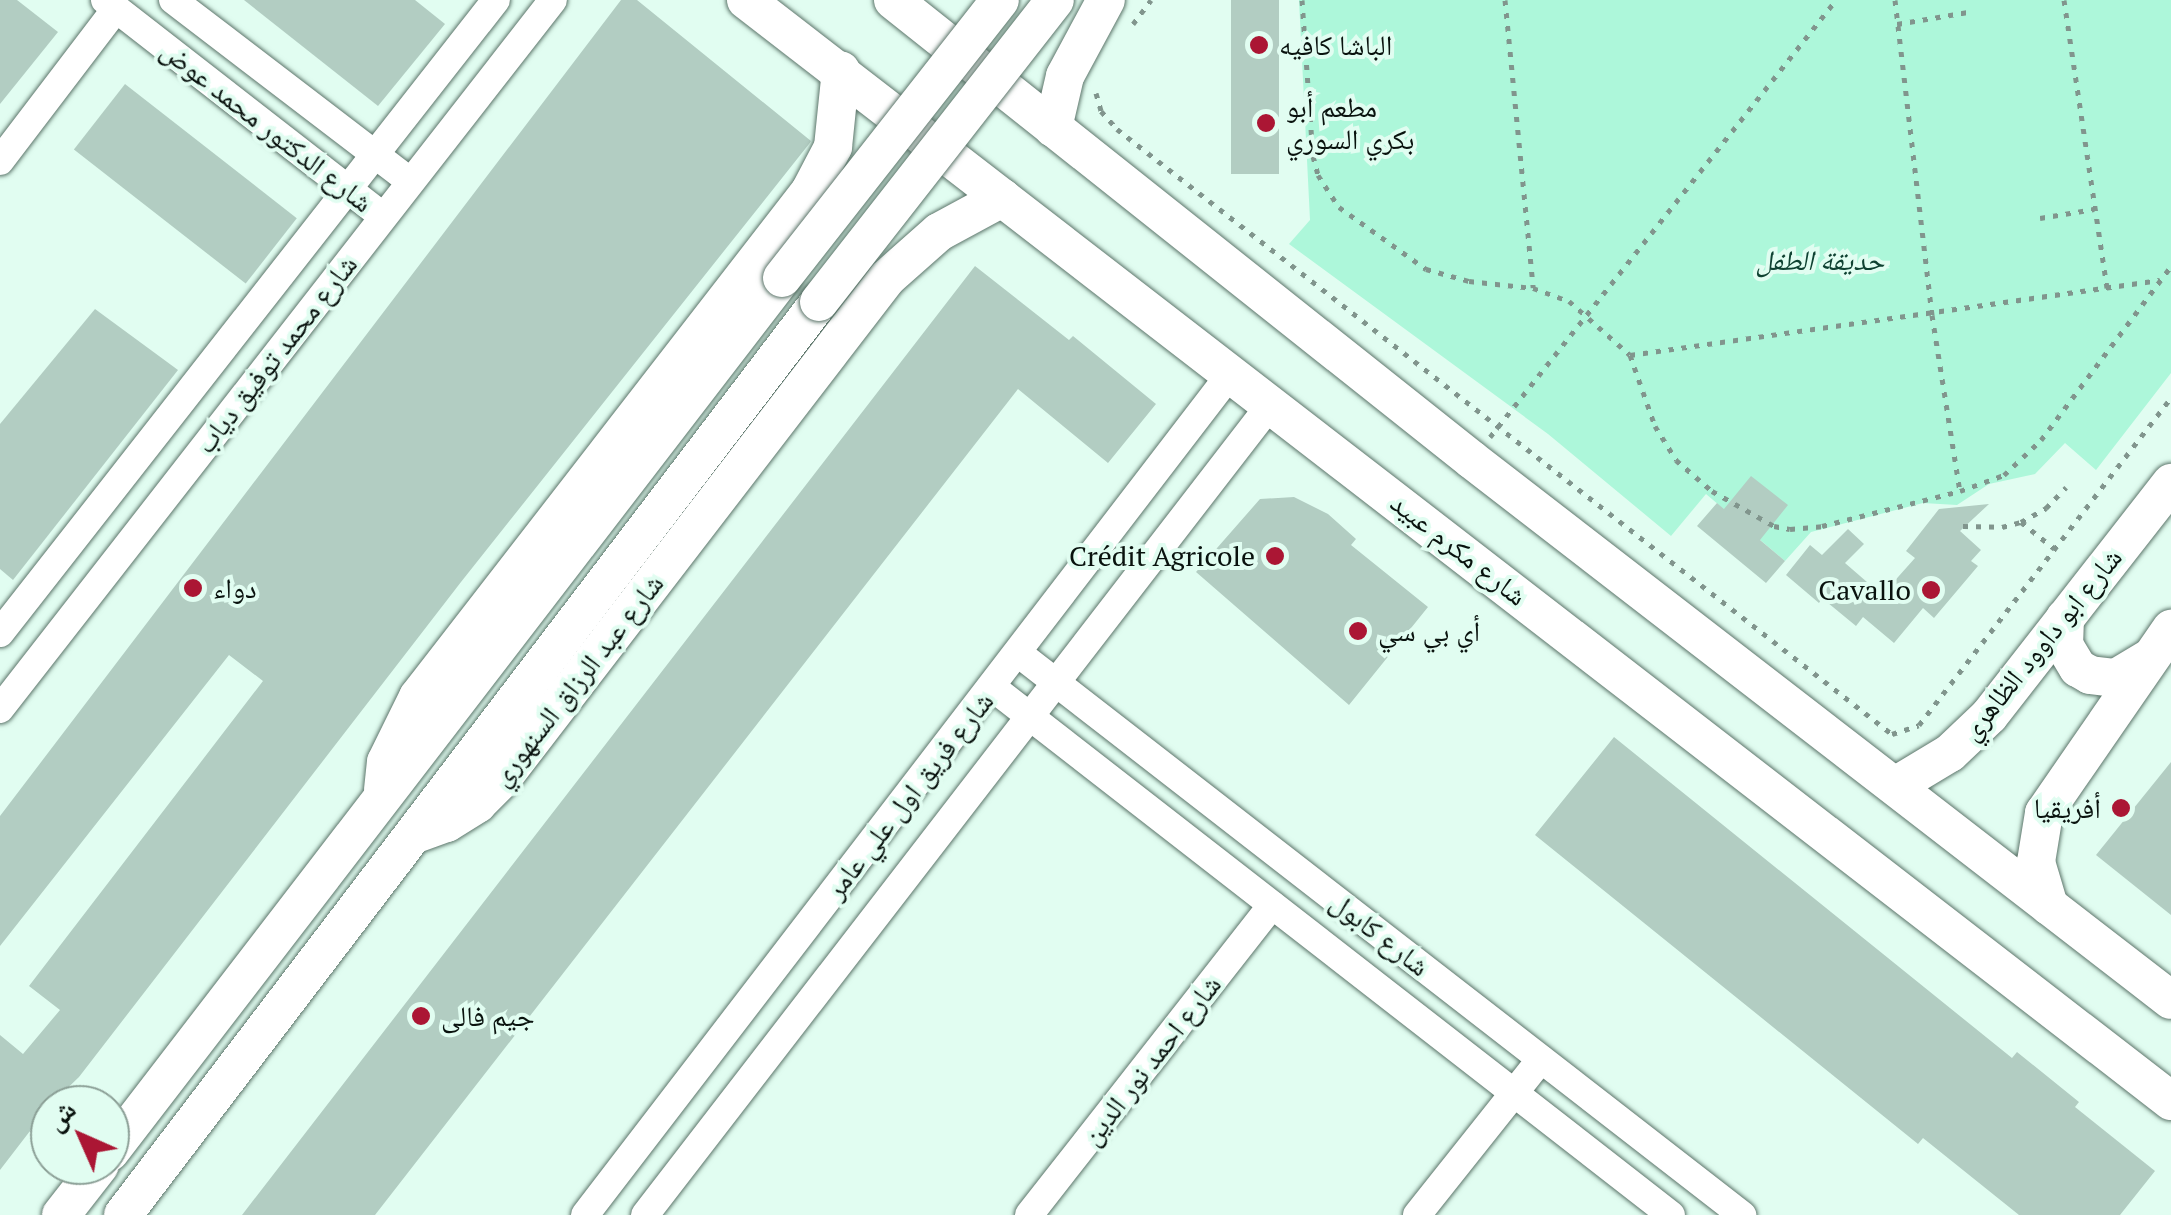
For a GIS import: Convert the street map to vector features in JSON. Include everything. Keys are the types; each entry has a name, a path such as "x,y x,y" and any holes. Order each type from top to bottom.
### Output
{"street":[{"name":"شارع الدكتور محمد عوض","path":"173,0 410,182"},
{"name":"شارع محمد توفيق دياب","path":"0,633 496,0"},
{"name":"شارع محمد توفيق دياب","path":"0,709 553,0"},
{"name":"شارع مكرم عبيد","path":"746,0 2171,1101"},
{"path":"130,1126 1000,0"},
{"path":"123,1215 1055,0"},
{"path":"1053,128 1065,76 1106,0"},
{"path":"911,3 1053,128 1472,460 2171,1000"},
{"name":"شارع الدكتور محمد عوض","path":"110,4 382,216"},
{"path":"0,161 110,4"},
{"path":"382,802 386,762 418,697 823,170 839,122 840,70"},
{"name":"شارع عبد الرزاق السنهوري","path":"413,834 447,823 477,804 502,778 887,278 939,232 1002,198"},
{"path":"797,208 836,212 864,224 882,248 887,278"},
{"name":"شارع فريق اول علي عامر","path":"585,1215 1232,373"},
{"name":"شارع فريق اول علي عامر","path":"645,1215 1271,404"},
{"name":"شارع ابو داوود الظاهري","path":"1894,786 1971,735 2171,483"},
{"path":"2065,618 2064,645 2078,668 2090,675 2116,678 2160,644"},
{"path":"2050,906 2036,862 2044,813 2160,644"},
{"name":"شارع كابول","path":"1018,653 1742,1215"},
{"name":"شارع كابول","path":"992,687 1671,1215"},
{"name":"شارع احمد نور الدين","path":"1029,1215 1272,904"},
{"path":"1417,1215 1541,1059"},
{"path":"61,1215 84,1185"}],"path":[{"path":"1302,0 1314,156 1326,192 1354,220 1426,268 1469,282 1532,288 1569,301 1630,355 1655,426 1676,460 1712,490 1774,526 1806,529 1960,491 2004,475 2029,454 2171,266"},
{"path":"1505,0 1532,288"},
{"path":"1512,408 1836,0"},
{"path":"1894,0 1932,315 1960,491"},
{"path":"2064,0 2107,288"},
{"path":"1898,24 1968,12"},
{"path":"1096,89 1101,112 1117,129 1892,734 1919,725 2171,398"},
{"path":"2040,218 2094,209"},
{"path":"1630,355 2160,280"},
{"path":"1963,526 2002,527 2020,522 2046,508 2066,487"},
{"path":"2020,522 2054,550"}],"green space":[{"name":"حديقة الطفل","path":"1299,0 2171,0 2171,373 2096,470 2065,443 2035,474 1989,484 1957,505 1923,503 1811,532 1785,561 1706,494 1671,536 1548,434 1289,244 1310,220"}],"building":[{"path":"0,0 17,0 58,32 0,104"},
{"path":"244,0 415,0 445,24 378,106"},
{"path":"621,0 637,0 811,141 461,582 79,1077 71,1085 30,1085 30,1131 0,1170 0,1035 23,1054 60,1010 29,986 263,681 229,655 0,946 0,816"},
{"path":"1231,0 1279,0 1279,174 1231,174"},
{"path":"125,84 297,218 246,284 74,149"},
{"path":"975,266 1069,340 1073,336 1156,404 1108,463 1018,389 375,1215 242,1215"},
{"path":"95,309 178,370 13,580 0,569 0,424"},
{"path":"1751,476 1788,505 1760,540 1785,561 1766,583 1697,526 1717,503 1724,509"},
{"path":"1294,497 1328,514 1356,539 1351,545 1428,607 1349,705 1196,572 1260,499"},
{"path":"1989,504 1960,531 1981,550 1971,561 1978,566 1934,618 1923,608 1894,643 1863,617 1856,626 1822,598 1819,603 1786,575 1810,545 1822,555 1848,529 1864,544 1845,563 1882,595 1915,558 1906,551 1939,509"},
{"path":"1614,737 2012,1058 2017,1052 2079,1102 2075,1107 2155,1171 2120,1215 2019,1215 1923,1138 1918,1144 1535,835"},
{"path":"2171,762 2171,915 2096,855"}],"place":[{"name":"الباشا كافيه","path":"1259,45"},
{"name":"مطعم أبو بكري السوري","path":"1266,123"},
{"name":"Crédit Agricole","path":"1275,556"},
{"name":"دواء","path":"193,588"},
{"name":"Cavallo","path":"1931,590"},
{"name":"أي بي سي","path":"1358,631"},
{"name":"أفريقيا","path":"2121,808"},
{"name":"جيم فالى","path":"421,1016"}]}
